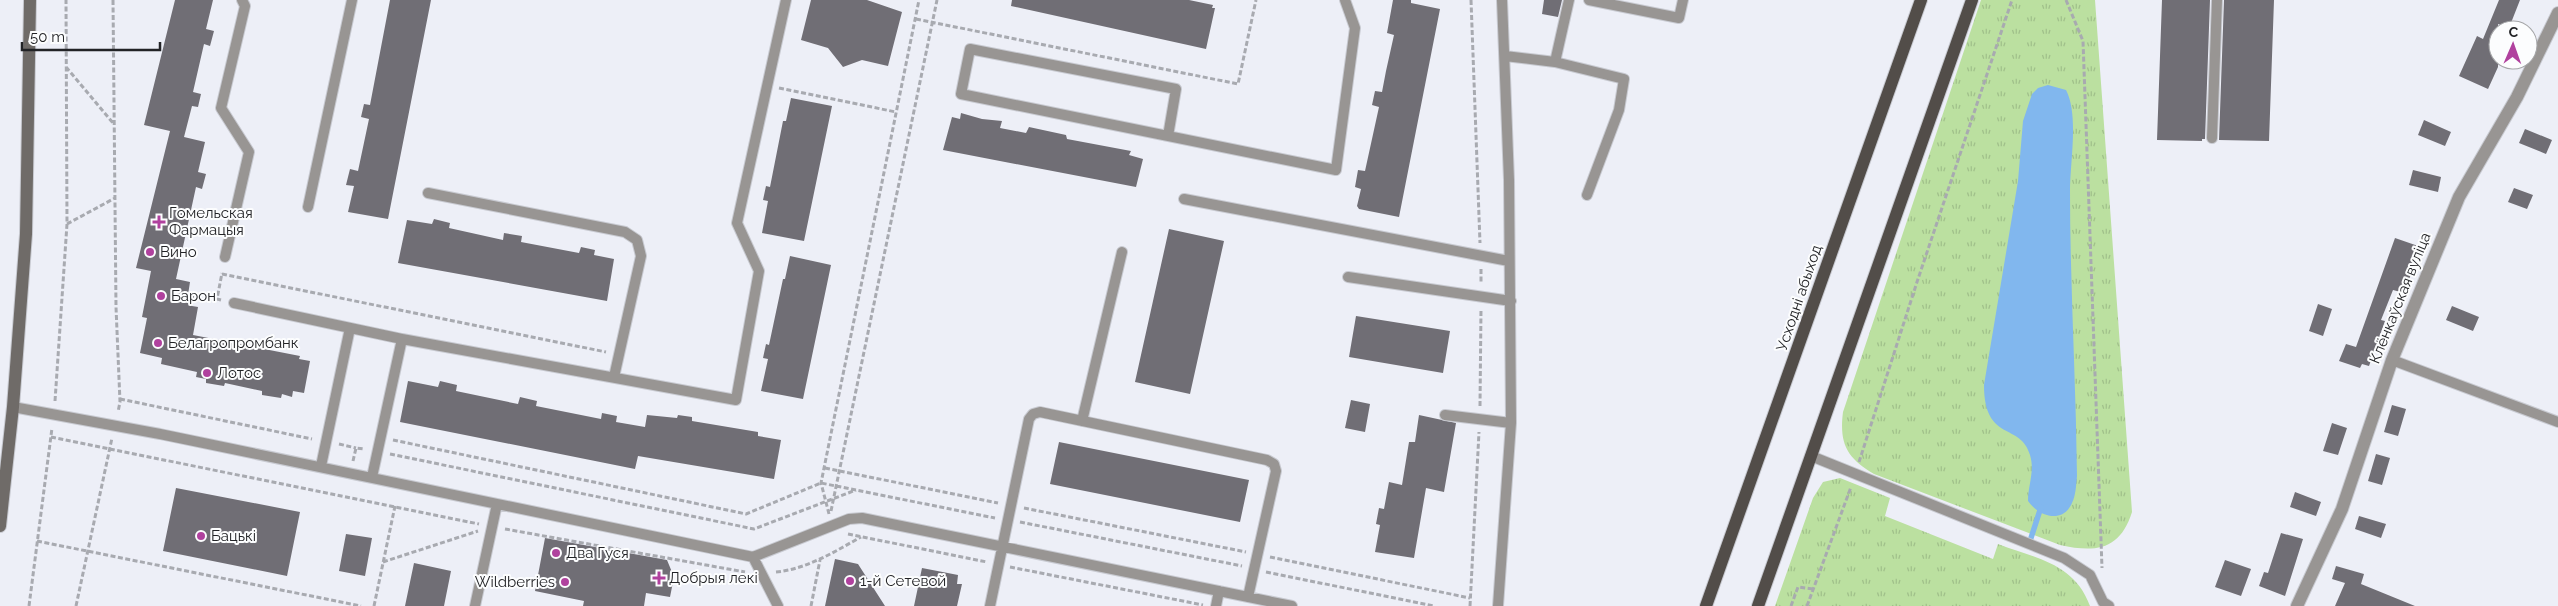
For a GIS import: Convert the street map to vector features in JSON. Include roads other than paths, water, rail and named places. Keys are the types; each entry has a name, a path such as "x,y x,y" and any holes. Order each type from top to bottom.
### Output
{"main road":[{"path":"0,526 13,407 26,234 30,0"},
{"name":"Усходні абыход","path":"1706,606 1921,0"},
{"path":"1758,606 1972,0"}],"street":[{"name":"Клёнкаўская вуліца","path":"2297,606 2342,509 2392,360 2460,197 2517,97 2558,13"}],"lane":[{"path":"225,258 249,152 222,108 245,6 242,0"},
{"path":"308,207 352,0"},
{"path":"234,303 402,339 736,400 759,271 736,223 786,0"},
{"path":"1168,136 1176,89 970,50 961,94 1168,136 1336,170 1354,28 1345,0"},
{"path":"1498,606 1511,423 1511,301 1502,0"},
{"path":"1555,62 1569,0"},
{"path":"1589,0 1679,18 1683,0"},
{"path":"2212,138 2217,0"},
{"path":"1505,56 1555,62 1624,79 1619,110 1587,195"},
{"path":"428,193 625,232 638,240 641,256 614,377"},
{"path":"1184,199 1509,261"},
{"path":"1082,421 1122,252"},
{"path":"1348,277 1511,301"},
{"path":"321,466 350,328"},
{"path":"372,477 402,339"},
{"path":"2392,360 2558,422"},
{"path":"13,407 321,466 752,557 855,518 1002,546 1292,606"},
{"path":"990,606 1031,416 1040,412 1267,460 1274,464 1276,471 1248,597"},
{"path":"1445,415 1511,423"},
{"path":"1811,456 2064,558 2090,575 2103,602 2109,606"},
{"path":"475,606 497,504"},
{"path":"752,557 778,606"},
{"path":"1216,606 1219,591"}],"water":[{"path":"2048,85 2066,90 2070,100 2073,125 2070,227 2077,476 2072,503 2068,510 2057,516 2051,516 2038,511 2028,501 2032,472 2030,455 2019,438 1996,424 1990,416 1984,385 2018,181 2023,121 2032,94 2038,88"}],"waterway":[{"path":"2030,541 2041,507"}],"place":[{"name":"Гомельская Фармацыя","path":"159,222"},
{"name":"Вино","path":"150,252"},
{"name":"Барон","path":"161,296"},
{"name":"Белагропромбанк","path":"158,343"},
{"name":"Лотос","path":"207,373"},
{"name":"Бацькі","path":"201,536"},
{"name":"Два Гуся","path":"556,553"},
{"name":"Добрыя лекі","path":"659,578"},
{"name":"1-й Сетевой","path":"850,581"},
{"name":"Wildberries","path":"565,582"}]}
